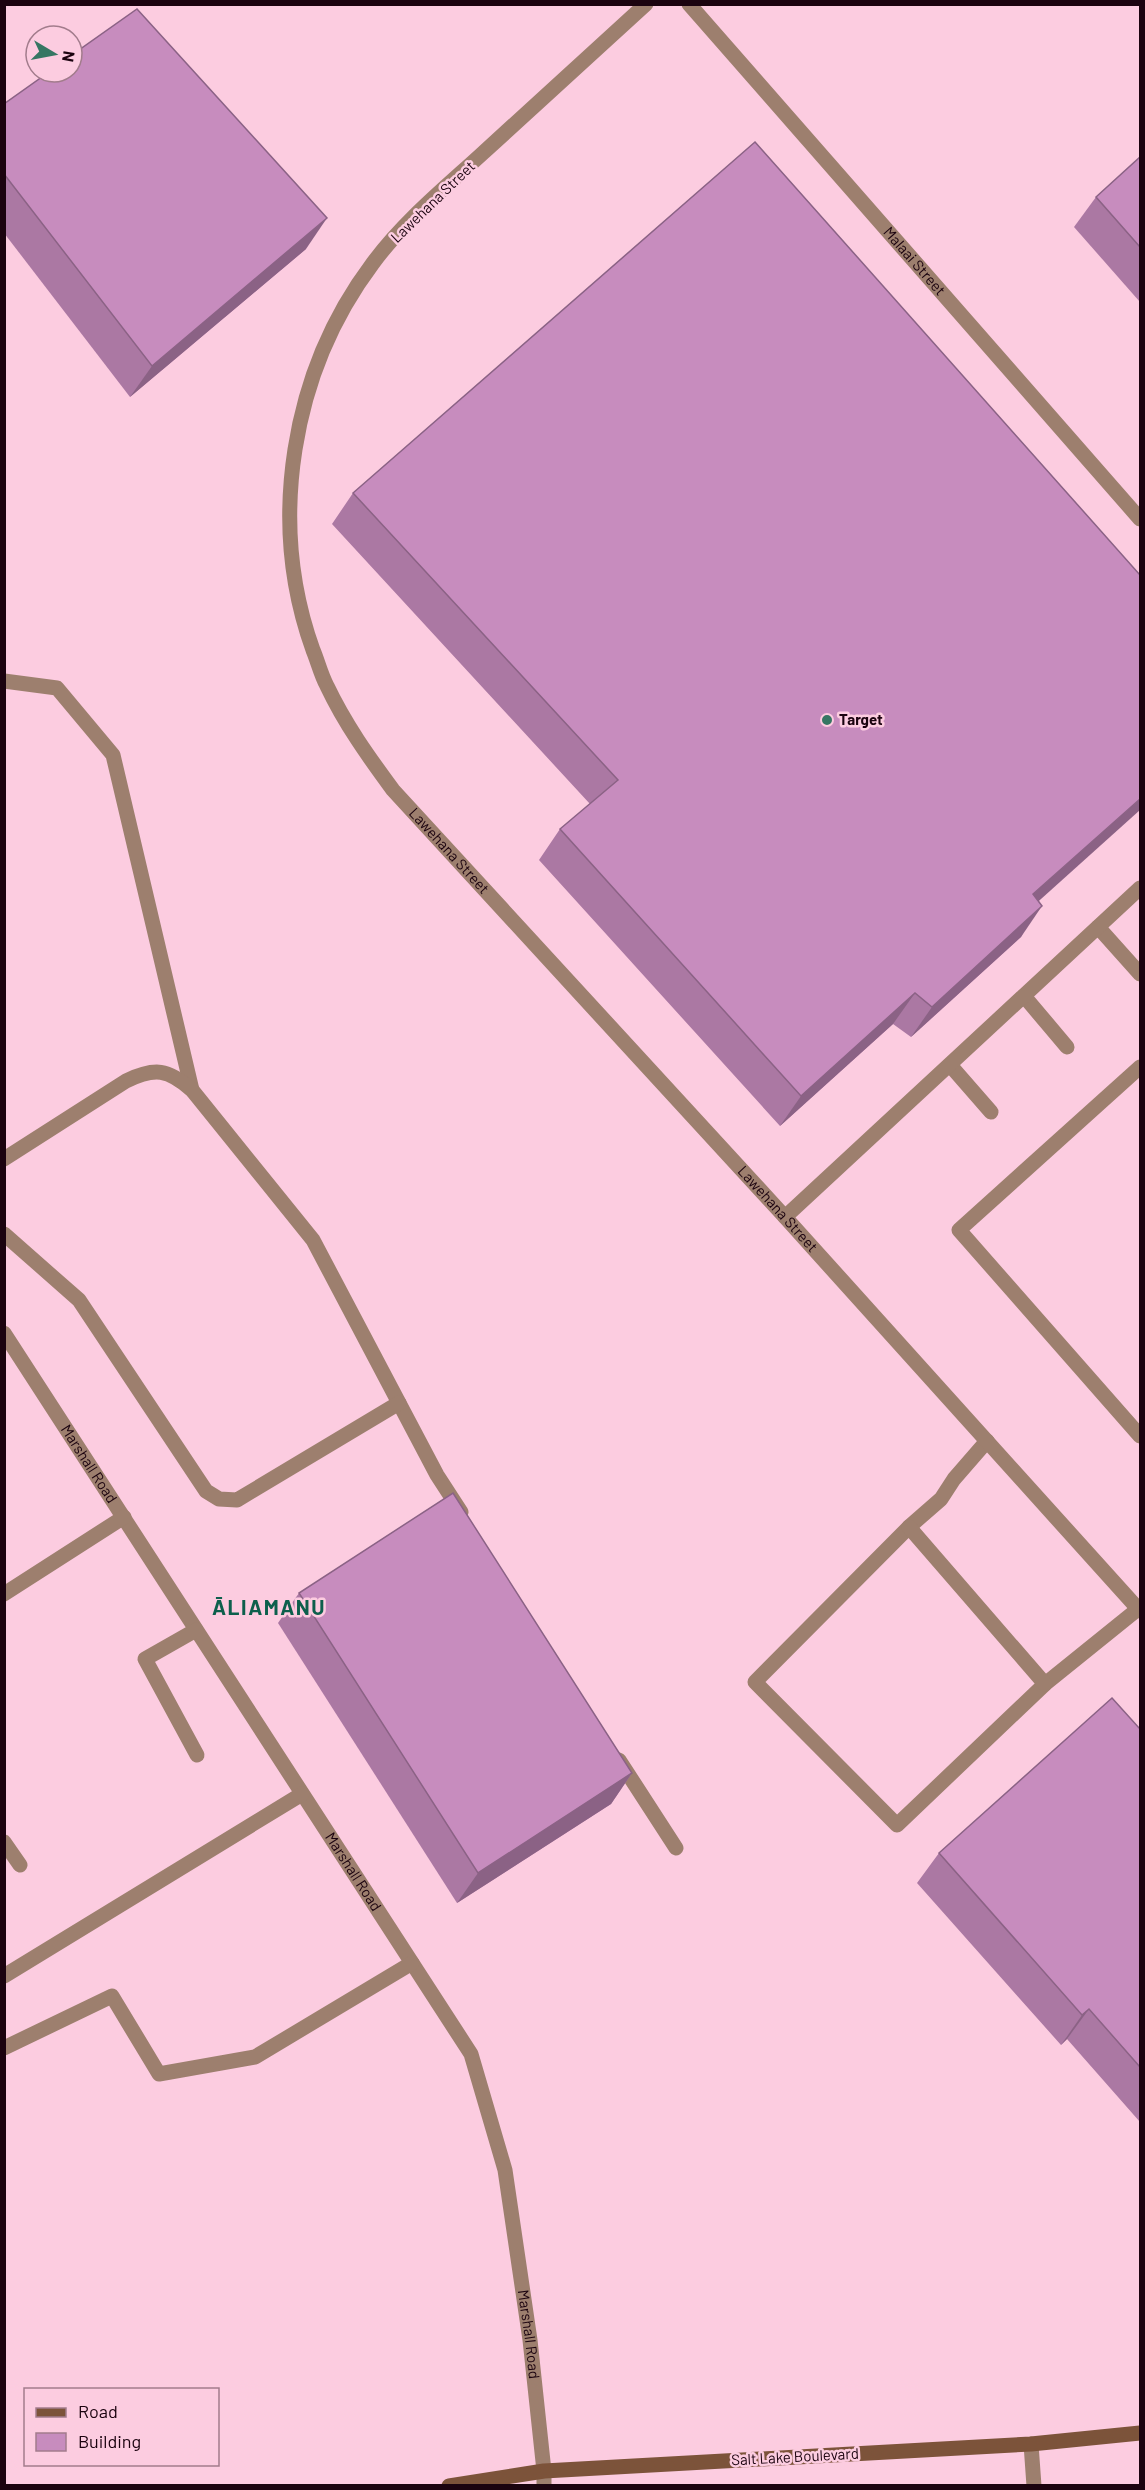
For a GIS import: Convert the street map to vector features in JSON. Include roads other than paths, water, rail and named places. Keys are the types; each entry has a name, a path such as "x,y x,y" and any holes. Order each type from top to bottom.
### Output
{"main road":[{"name":"Salt Lake Boulevard","path":"449,2486 1030,2444 1140,2433"}],"street":[{"name":"Lawehana Street","path":"646,4 415,215 373,262 339,316 313,374 296,435 290,498 291,562 304,624 325,684 362,748 401,798 785,1217 1139,1610"},
{"name":"Malaai Street","path":"689,4 1140,519"},
{"path":"4,681 57,688 113,755 192,1090"},
{"path":"785,1217 1140,888"},
{"path":"1098,927 1140,974"},
{"path":"1024,996 1067,1047"},
{"path":"950,1065 991,1112"},
{"path":"1140,1067 958,1230 1140,1436"},
{"path":"4,1159 145,1071 164,1072 177,1077 192,1090 313,1240 437,1475 470,1525"},
{"path":"4,1234 79,1300 206,1491 219,1499 237,1500 399,1403"},
{"name":"Marshall Road","path":"4,1333 471,2054 505,2170 530,2340 544,2478"},
{"path":"987,1441 954,1479 941,1499 909,1527 756,1682 897,1825 1045,1684 1139,1610"},
{"path":"4,1594 124,1517"},
{"path":"909,1527 1045,1684"},
{"path":"196,1630 145,1659 197,1755"},
{"path":"611,1747 676,1848"},
{"path":"4,1976 302,1794"},
{"path":"4,1842 20,1865"},
{"path":"4,2048 112,1996 159,2074 255,2057 412,1963"},
{"path":"1030,2444 1034,2486"}],"place":[{"name":"Target","path":"827,720"}],"district":[{"name":"ĀLIAMANU","path":"269,1608"}]}
